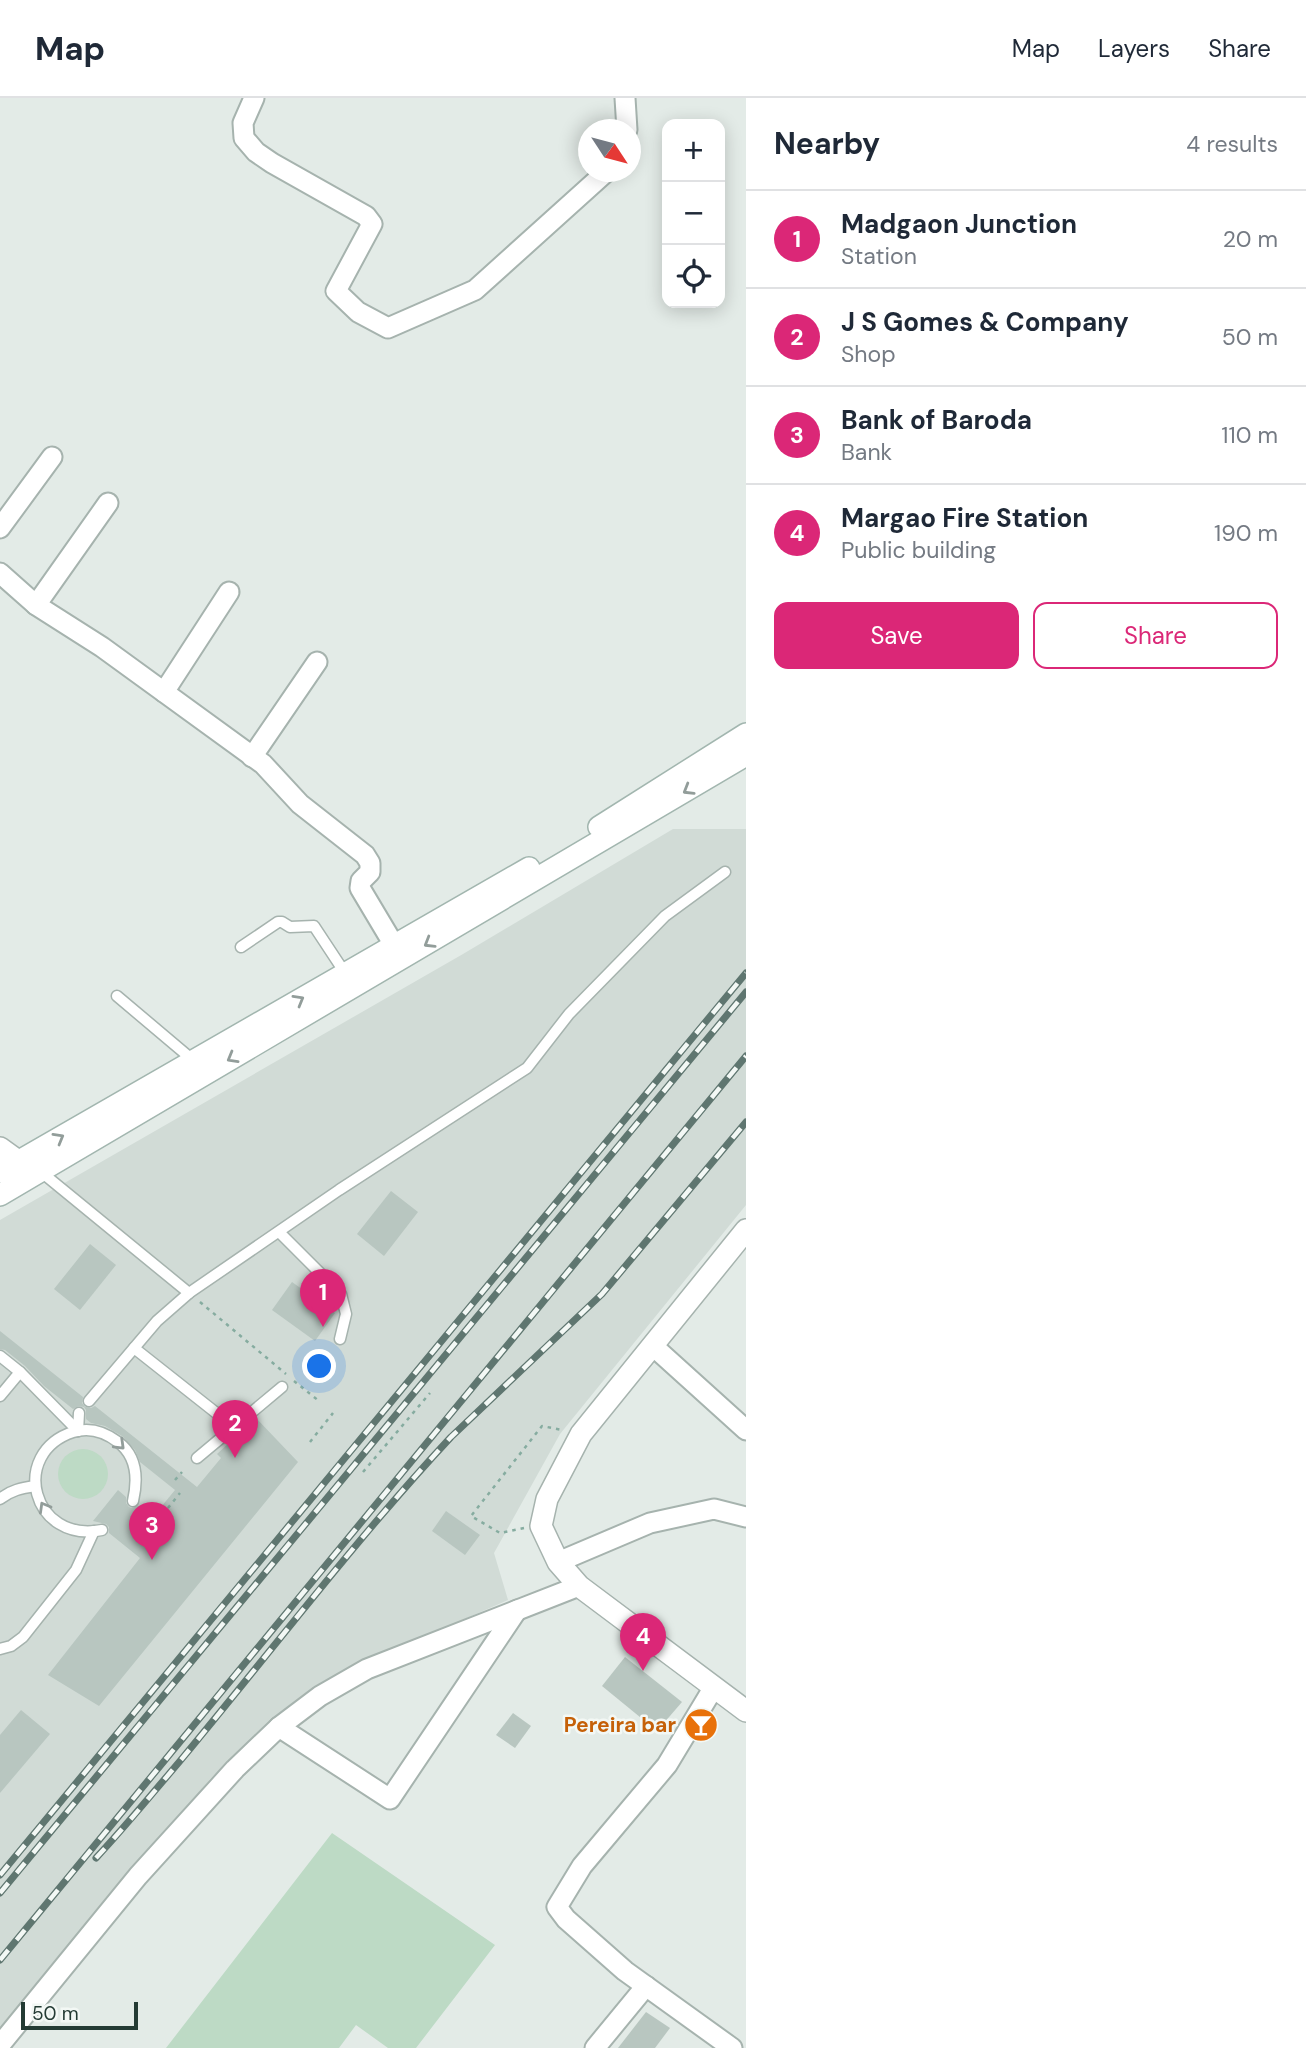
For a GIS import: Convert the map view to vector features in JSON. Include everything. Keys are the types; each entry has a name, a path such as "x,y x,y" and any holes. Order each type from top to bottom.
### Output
{"main road":[{"path":"0,1195 39,1171 97,1127 194,1061 581,838 746,734"},
{"path":"9,1167 97,1127 406,957 746,755"},
{"path":"0,1148 9,1167"},
{"path":"9,1167 39,1171"},
{"path":"746,1230 581,1434 547,1499 541,1526 558,1562 579,1586 746,1711"}],"street":[{"path":"254,98 243,123 244,138 256,152 290,175 366,216 372,224 336,291 358,312 388,328 475,290 595,182"},
{"path":"625,98 626,119"},
{"path":"0,528 52,457"},
{"path":"36,605 108,503"},
{"path":"1,578 36,605 102,647 263,764 300,804 365,855 370,863 370,872 361,881 360,888 394,945"},
{"path":"164,692 229,592"},
{"path":"252,757 317,662"},
{"path":"653,1346 746,1430"},
{"path":"558,1562 650,1523 714,1508 746,1517"},
{"path":"0,2045 138,1876 235,1769 279,1727 320,1696 367,1669 579,1586"},
{"path":"279,1727 390,1799 517,1610"},
{"path":"714,1687 667,1765 582,1866 557,1907 566,1919 625,1971 732,2048"},
{"path":"595,2048 646,1986"}],"lane":[{"path":"89,1401 157,1321 189,1293 339,1190 527,1068 569,1014 665,916 725,872"},
{"path":"241,947 278,922 290,927 310,925 316,928 345,973"},
{"path":"117,996 194,1061"},
{"path":"39,1171 189,1293"},
{"path":"279,1232 341,1294 346,1314 340,1339"},
{"path":"134,1348 234,1427"},
{"path":"0,1356 20,1372 78,1431"},
{"path":"0,1396 20,1372"},
{"path":"197,1458 282,1387"},
{"path":"78,1431 79,1413"},
{"path":"0,1649 12,1646 23,1637 76,1570 98,1530 77,1531 62,1526 48,1516 40,1502 35,1486 36,1471 51,1444 64,1435 78,1431 94,1430 109,1435 131,1456 137,1487 133,1501"},
{"path":"0,1499 7,1493 35,1486"}],"path":[{"path":"189,1293 319,1401"},
{"path":"363,1472 430,1393"},
{"path":"310,1442 333,1413"},
{"path":"541,1526 499,1533 471,1516 542,1426 581,1434"},
{"path":"175,1480 182,1472"},
{"path":"152,1528 180,1493"}],"shaded area":[{"path":"673,829 746,829 746,1205 560,1434 494,1553 508,1600 355,1667 261,1730 211,1778 0,2034 0,1220 463,954"}],"green space":[{"path":"83,1449 101,1456 108,1474 101,1492 83,1499 65,1492 58,1474 65,1456"},
{"path":"332,1833 495,1945 416,2048 388,2048 356,2025 339,2048 166,2048"}],"building":[{"path":"391,1191 418,1212 384,1256 357,1234"},
{"path":"90,1244 116,1265 80,1310 54,1289"},
{"path":"292,1282 335,1313 315,1341 272,1310"},
{"path":"0,1331 83,1397 82,1403 85,1407 95,1406 197,1487 221,1458 217,1454 256,1418 298,1462 99,1706 48,1675 140,1558 109,1533 106,1524 93,1521 118,1490 126,1497 129,1507 138,1506 152,1518 175,1490 140,1462 135,1450 122,1436 105,1426 91,1423 86,1419 84,1407 73,1409 44,1386 25,1366 0,1349"},
{"path":"446,1511 480,1535 465,1555 432,1531"},
{"path":"625,1657 682,1702 657,1731 602,1686"},
{"path":"21,1710 50,1734 0,1793 0,1735"},
{"path":"513,1713 531,1726 515,1748 496,1735"},
{"path":"646,2012 670,2028 655,2048 618,2048"}],"railway":[{"path":"0,1875 746,973"},
{"path":"0,1893 746,992"},
{"path":"0,1960 746,1056"},
{"path":"96,1858 180,1761 415,1476 451,1437 602,1294 746,1122"}],"place":[{"name":"Madgaon Junction","path":"323,1327"},
{"name":"J S Gomes & Company","path":"235,1458"},
{"name":"Bank of Baroda","path":"152,1560"},
{"name":"Margao Fire Station","path":"643,1671"},
{"name":"Pereira bar","path":"701,1725"}]}
